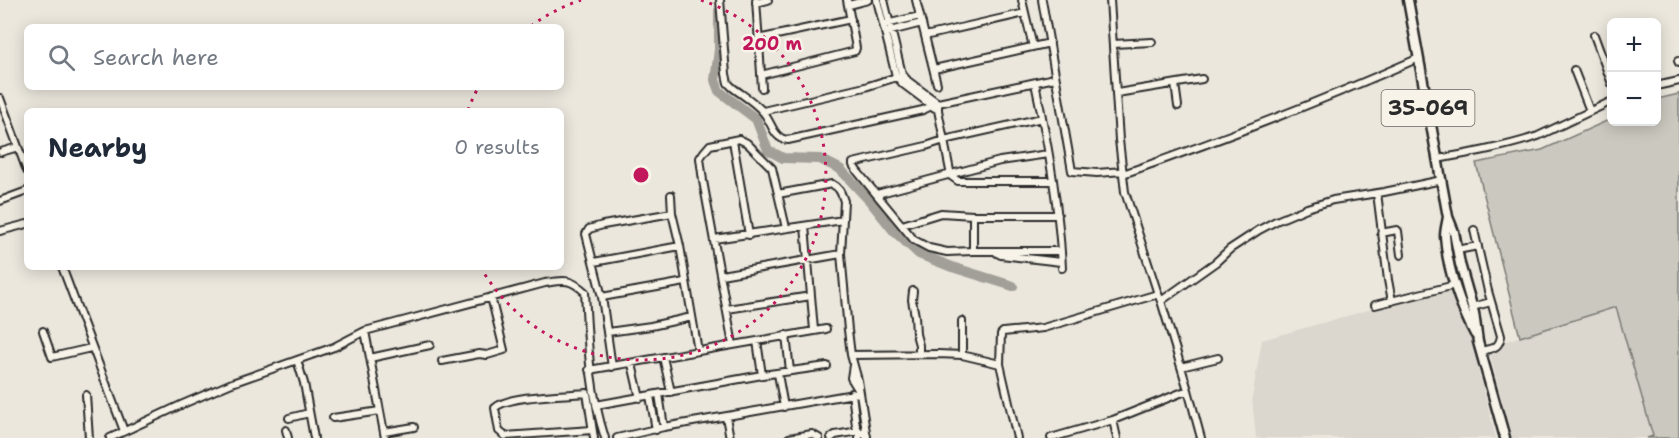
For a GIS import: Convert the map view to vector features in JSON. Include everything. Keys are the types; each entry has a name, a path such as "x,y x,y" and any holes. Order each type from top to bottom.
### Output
{"main road":[{"name":"35-069","path":"1408,0 1448,217 1460,249 1460,264 1474,306 1505,438"},
{"name":"35-069","path":"1448,217 1445,235 1455,283 1464,314 1483,347"}],"street":[{"path":"720,0 728,83 763,111 777,136 783,139 788,140 923,110 997,89 1055,78"},
{"path":"762,88 756,1 768,0"},
{"path":"761,75 855,51 848,2 868,0"},
{"path":"877,0 900,76 936,106 954,179 958,181 1052,181"},
{"path":"884,0 886,24"},
{"path":"925,0 916,1 937,84"},
{"path":"1022,0 1033,47"},
{"path":"1042,0 1072,171 1123,173 1328,96 1419,58"},
{"path":"1110,0 1118,93 1119,140 1125,192 1202,438"},
{"path":"926,36 1025,13"},
{"path":"758,39 851,19"},
{"path":"886,24 921,19"},
{"path":"888,32 921,19"},
{"path":"1594,35 1607,72"},
{"path":"1113,44 1152,42"},
{"path":"934,69 1050,43"},
{"path":"1574,70 1590,111"},
{"path":"763,111 900,76"},
{"path":"1118,93 1202,79"},
{"path":"1661,85 1679,81"},
{"path":"994,251 1001,255 1062,265 1058,215 1035,83"},
{"path":"1175,84 1178,106"},
{"path":"0,98 24,163"},
{"path":"1437,159 1479,152 1526,140 1607,103"},
{"path":"1042,118 944,140 853,163 853,165 914,240 929,248 948,252 1060,251"},
{"path":"733,345 700,158 710,145 739,139 747,143 772,168 786,228"},
{"path":"733,141 749,235"},
{"path":"1,152 18,147"},
{"path":"877,194 1000,160 1048,154"},
{"path":"1161,301 1245,239 1276,221 1333,200 1442,180"},
{"path":"778,194 832,184 838,187 844,201 841,254 850,355 853,364 851,378 857,393 863,436 835,435 831,438"},
{"path":"0,201 24,192"},
{"path":"1377,193 1391,296"},
{"path":"671,195 672,213 698,351"},
{"path":"612,367 602,297 586,234 589,229 672,213"},
{"path":"902,225 940,213 1058,215"},
{"path":"973,215 973,251"},
{"path":"714,239 843,220"},
{"path":"0,231 24,225"},
{"path":"805,226 814,330"},
{"path":"1474,230 1475,246 1488,303 1501,336 1498,346 1483,347"},
{"path":"1381,233 1398,231 1401,255"},
{"path":"594,262 680,246"},
{"path":"1460,249 1475,246"},
{"path":"721,275 841,254"},
{"path":"63,270 124,431"},
{"path":"110,438 232,383 334,347 365,332 491,297 565,280 576,283 585,292 589,370 605,438"},
{"path":"602,297 685,282"},
{"path":"1375,305 1391,296 1455,283"},
{"path":"913,291 912,300 919,354"},
{"path":"1017,438 1000,364 1001,334 1043,328 1158,294"},
{"path":"727,309 811,296"},
{"path":"442,361 479,354 487,355 504,350 491,297"},
{"path":"1474,306 1488,303"},
{"path":"608,332 692,317"},
{"path":"962,321 966,356"},
{"path":"589,370 826,329"},
{"path":"44,331 52,357 92,348"},
{"path":"365,332 384,435 414,427"},
{"path":"786,335 790,371"},
{"path":"758,341 762,375"},
{"path":"370,358 430,345"},
{"path":"850,355 966,356 1000,364"},
{"path":"663,357 671,392"},
{"path":"1181,367 1218,358"},
{"path":"297,360 304,383 314,438"},
{"path":"632,364 640,398"},
{"path":"596,405 762,375 827,366"},
{"path":"778,374 784,407"},
{"path":"1051,438 1113,420 1188,390"},
{"path":"592,430 505,436 499,431 495,408 501,402 586,393 594,438"},
{"path":"617,438 857,393"},
{"path":"86,394 89,438"},
{"path":"659,394 663,428"},
{"path":"650,396 656,430"},
{"path":"333,418 380,411"},
{"path":"289,418 309,413"},
{"path":"726,417 730,438"},
{"path":"1113,420 1117,438"},
{"path":"286,430 288,438"},
{"path":"789,438 812,434 819,438"}],"shaded area":[{"path":"1679,94 1679,438 1647,438 1653,436 1616,307 1520,337 1476,163 1542,150 1607,121 1607,126 1661,126 1661,98"},
{"path":"1449,287 1469,334 1496,438 1256,438 1252,398 1262,340"},
{"path":"1616,306 1653,436 1647,438 1512,438 1488,347"}],"waterway":[{"path":"719,11 719,50 715,80 719,91 756,119 768,150 783,158 820,159 840,169 893,230 919,254 1013,286"}]}
